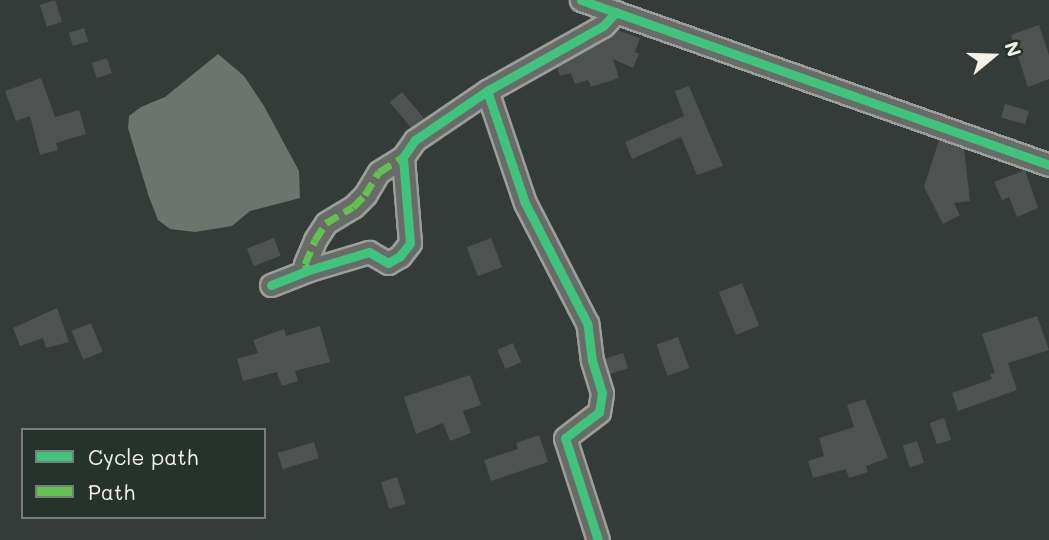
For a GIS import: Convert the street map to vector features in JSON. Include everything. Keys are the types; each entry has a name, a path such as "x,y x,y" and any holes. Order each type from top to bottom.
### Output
{"street":[{"path":"581,0 1049,165"},
{"path":"309,270 305,264 326,223 353,207 365,195 379,172 403,157 415,140 487,91 603,26 616,12"},
{"path":"487,91 525,202 587,323 592,361 602,393 599,412 565,438 598,540"},
{"path":"271,285 369,252 388,263 400,256 410,243 403,157"}],"shaded area":[{"path":"218,54 244,76 264,106 299,171 300,198 250,211 232,226 195,232 170,229 158,220 149,197 128,128 129,116 141,107 165,97"}],"building":[{"path":"55,0 62,22 47,27 40,5"},
{"path":"1039,25 1049,55 1049,79 1028,87 1011,35"},
{"path":"84,28 88,41 73,46 69,33"},
{"path":"617,30 640,38 635,52 639,54 633,68 613,59 619,78 591,87 588,80 575,84 571,73 560,76 557,67"},
{"path":"107,58 112,73 97,78 92,63"},
{"path":"41,78 55,117 79,110 86,134 56,143 58,150 40,155 30,116 16,121 5,91"},
{"path":"689,86 723,166 697,175 681,137 632,159 625,142 684,116 675,91"},
{"path":"402,92 424,118 412,128 390,102"},
{"path":"1005,104 1029,111 1025,124 1001,117"},
{"path":"939,140 964,149 970,201 954,203 960,215 943,224 924,187"},
{"path":"1025,170 1038,208 1017,217 1009,197 1002,200 994,182"},
{"path":"274,238 281,256 254,266 247,248"},
{"path":"491,238 502,267 478,276 467,247"},
{"path":"742,283 759,326 736,335 719,292"},
{"path":"57,308 69,342 46,348 43,338 20,346 13,328"},
{"path":"1037,316 1049,350 1008,363 1017,390 958,411 952,393 992,379 990,374 995,373 982,334"},
{"path":"91,323 103,352 83,360 72,331"},
{"path":"320,326 330,362 295,371 298,381 282,386 277,372 243,381 237,359 258,353 253,340 284,329 286,336"},
{"path":"678,337 689,368 668,376 656,345"},
{"path":"513,343 521,362 506,369 497,350"},
{"path":"623,353 628,368 610,374 605,359"},
{"path":"470,375 481,405 463,411 471,433 450,441 443,423 416,434 404,397"},
{"path":"865,399 888,458 866,466 868,472 849,478 846,469 813,478 808,461 824,456 819,438 854,427 847,405"},
{"path":"944,418 951,440 937,445 930,423"},
{"path":"539,435 548,462 491,481 484,460 518,449 516,443"},
{"path":"917,441 924,463 910,468 903,446"},
{"path":"314,442 319,458 283,469 278,453"},
{"path":"397,477 406,504 389,509 381,482"}],"marked path":[{"path":"309,270 305,264 326,223 353,207 365,195 379,172 403,157"}],"cycle path":[{"path":"581,0 1049,165"},
{"path":"598,540 565,438 599,412 602,393 592,361 587,323 525,203 487,91 603,26 616,12"},
{"path":"271,285 369,252 388,263 400,256 410,243 403,157 415,140 487,91"}]}
